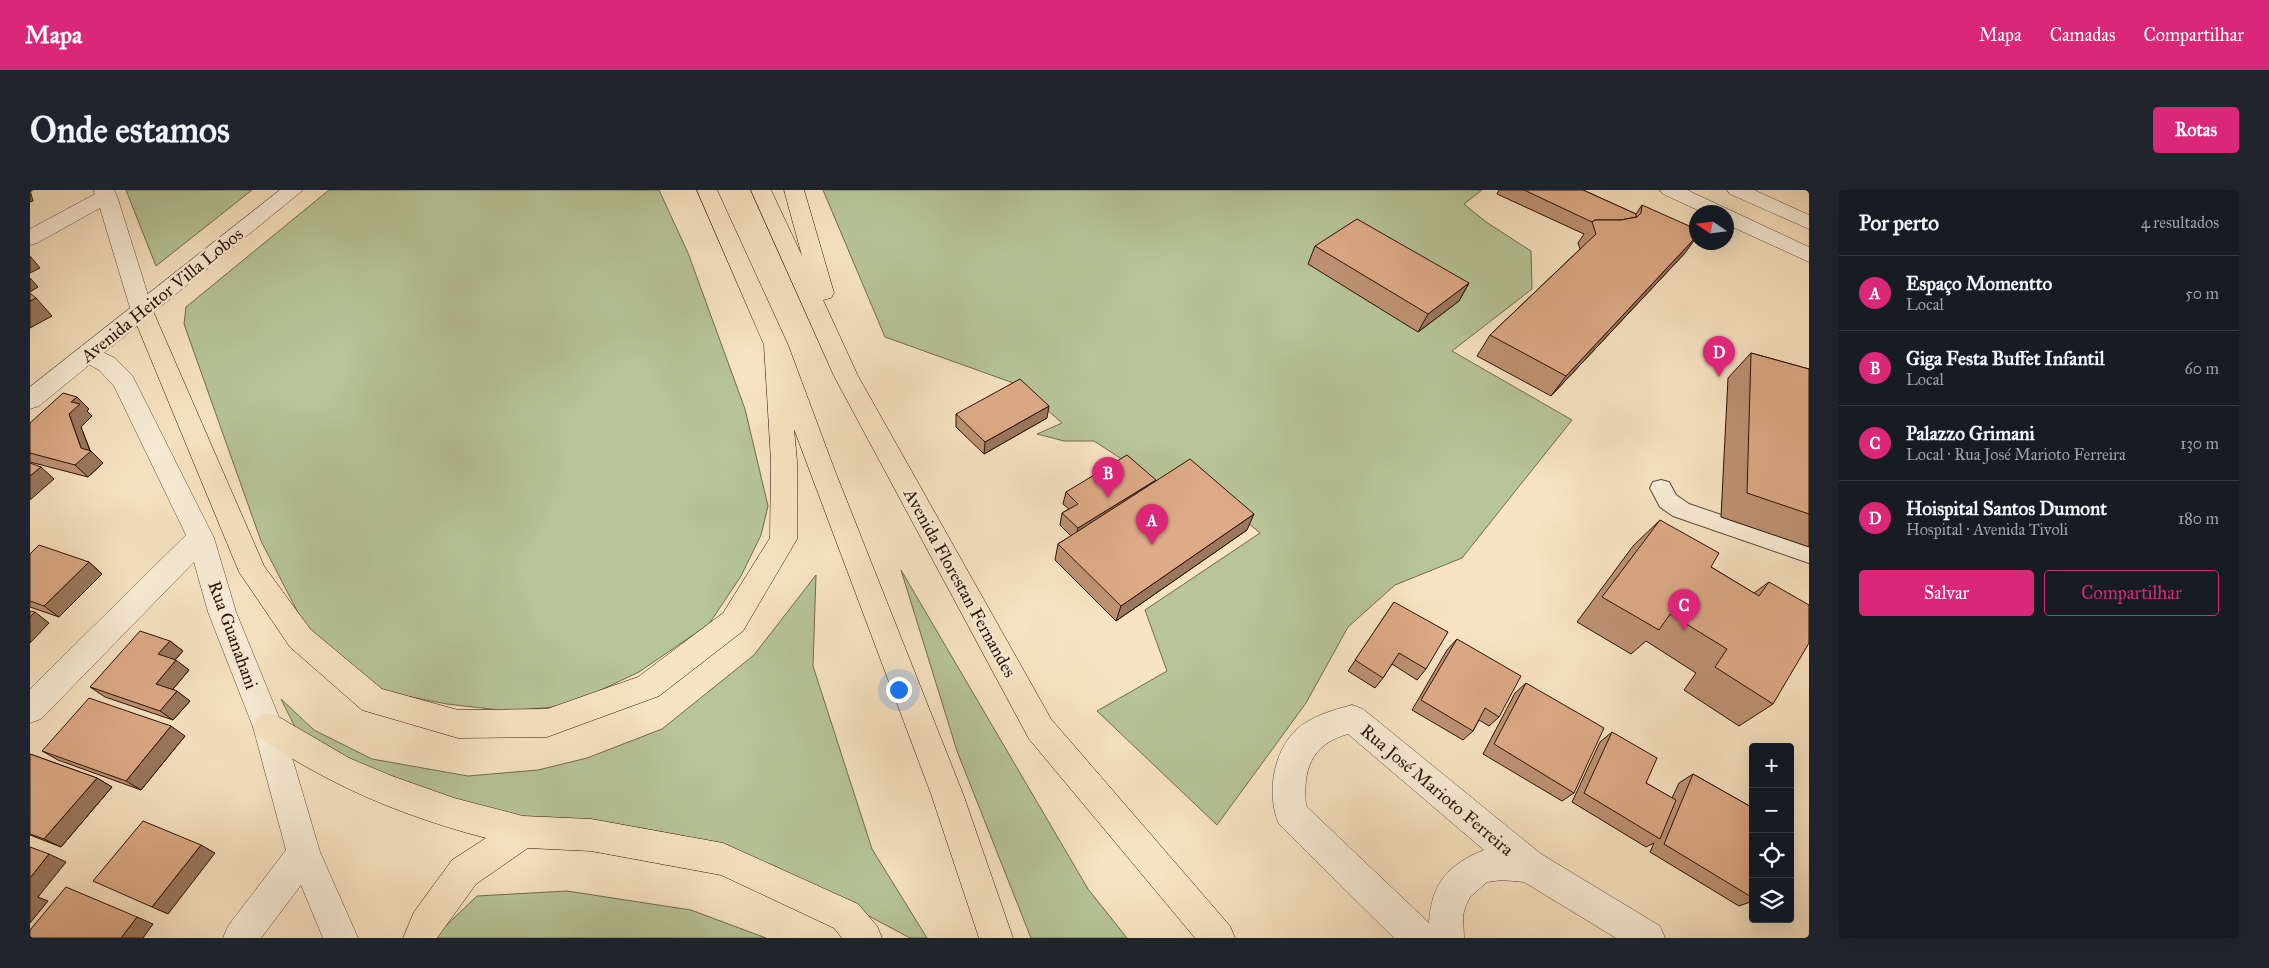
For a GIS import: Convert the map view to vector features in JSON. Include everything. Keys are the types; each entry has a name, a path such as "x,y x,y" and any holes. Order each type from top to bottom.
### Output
{"highway":[{"path":"707,190 776,345 822,471 947,794 996,938"},
{"name":"Avenida Florestan Fernandes","path":"762,190 846,376 1040,730 1218,938"},
{"path":"794,190 846,376"},
{"path":"142,312 253,572 300,638 373,700 458,724 547,723 648,686 733,622 783,539 784,462 776,345"},
{"path":"268,727 338,768 386,789 454,814 523,832 591,835 723,859 846,916 865,938"},
{"path":"420,938 426,924 464,872 523,832"}],"street":[{"name":"Avenida Heitor Villa Lobos","path":"30,400 293,190"},
{"path":"1670,190 1703,205"},
{"path":"1737,190 1809,223"},
{"path":"30,238 105,193 142,312"},
{"path":"1734,220 1809,255"},
{"name":"Rua Guanahani","path":"89,354 107,364 124,380 201,538 222,612 268,727 304,854 341,938"},
{"path":"30,708 201,538"},
{"name":"Rua José Marioto Ferreira","path":"1419,938 1290,813 1289,774 1295,757 1304,743 1317,732 1332,724 1352,720 1529,866"},
{"path":"240,938 304,854"},
{"path":"1447,938 1445,930 1447,907 1455,889 1468,875 1485,866 1506,863 1529,866 1648,938"}],"lane":[{"path":"1661,488 1668,501 1681,510 1809,554"}],"green space":[{"path":"126,190 252,190 156,266"},
{"path":"329,190 659,190 688,253 745,409 768,506 761,535 741,576 709,624 639,672 588,696 554,707 508,711 447,704 385,692 307,630 261,541 184,324 186,307"},
{"path":"823,190 1482,190 1464,204 1486,222 1531,251 1532,289 1452,351 1572,420 1462,558 1395,585 1348,627 1306,703 1217,825 1097,711 1167,671 1145,610 1260,533 1185,471 1156,488 1120,458 1094,441 1064,441 1037,434 1062,423 1019,385 885,337"},
{"path":"901,570 1088,889 1127,938 1031,938 957,751"},
{"path":"816,575 813,666 872,849 927,938 910,938 775,866 714,846 519,823 388,781 297,731 281,699 314,730 372,759 468,776 538,770 587,758 662,729 754,655"},
{"path":"567,891 691,910 766,938 433,938 477,896"}],"building":[{"path":"1524,190 1583,190 1636,214 1636,217 1621,220 1595,220 1592,222"},
{"path":"1642,205 1689,226 1689,244 1566,376 1490,335 1596,234 1592,222 1595,220 1621,220 1637,217 1641,213"},
{"path":"1357,219 1469,283 1428,314 1315,246"},
{"path":"30,293 36,298 30,301"},
{"path":"1751,353 1809,369 1809,514 1747,493"},
{"path":"1020,379 1049,406 985,442 956,414"},
{"path":"63,393 77,397 71,402 80,404 69,414 81,448 91,451 75,465 30,453 30,423"},
{"path":"1127,455 1156,480 1078,528 1062,513 1078,504 1066,492"},
{"path":"1190,459 1254,514 1121,606 1058,544"},
{"path":"30,463 41,467 30,476"},
{"path":"1660,520 1719,553 1711,567 1759,596 1769,582 1809,605 1809,643 1773,704 1715,667 1727,649 1670,614 1659,630 1602,597"},
{"path":"39,545 89,562 44,606 30,601 30,554"},
{"path":"1394,602 1448,632 1426,669 1399,653 1383,678 1355,660"},
{"path":"140,631 170,641 158,654 176,660 156,684 177,691 160,711 90,687"},
{"path":"1457,639 1521,676 1499,717 1485,708 1473,731 1421,700"},
{"path":"1526,683 1604,728 1574,793 1494,744"},
{"path":"89,698 171,726 126,781 42,751"},
{"path":"1612,732 1657,758 1646,783 1676,800 1660,839 1584,793"},
{"path":"30,754 97,778 44,839 30,834"},
{"path":"1693,774 1749,806 1749,896 1664,844"},
{"path":"143,821 201,845 152,907 93,881"},
{"path":"30,847 49,854 30,878"},
{"path":"66,887 137,917 121,938 30,938 30,930"}],"place":[{"name":"Hoispital Santos Dumont","path":"1719,377"},
{"name":"Giga Festa Buffet Infantil","path":"1108,498"},
{"name":"Espaço Momentto","path":"1152,545"},
{"name":"Palazzo Grimani","path":"1684,630"}]}
